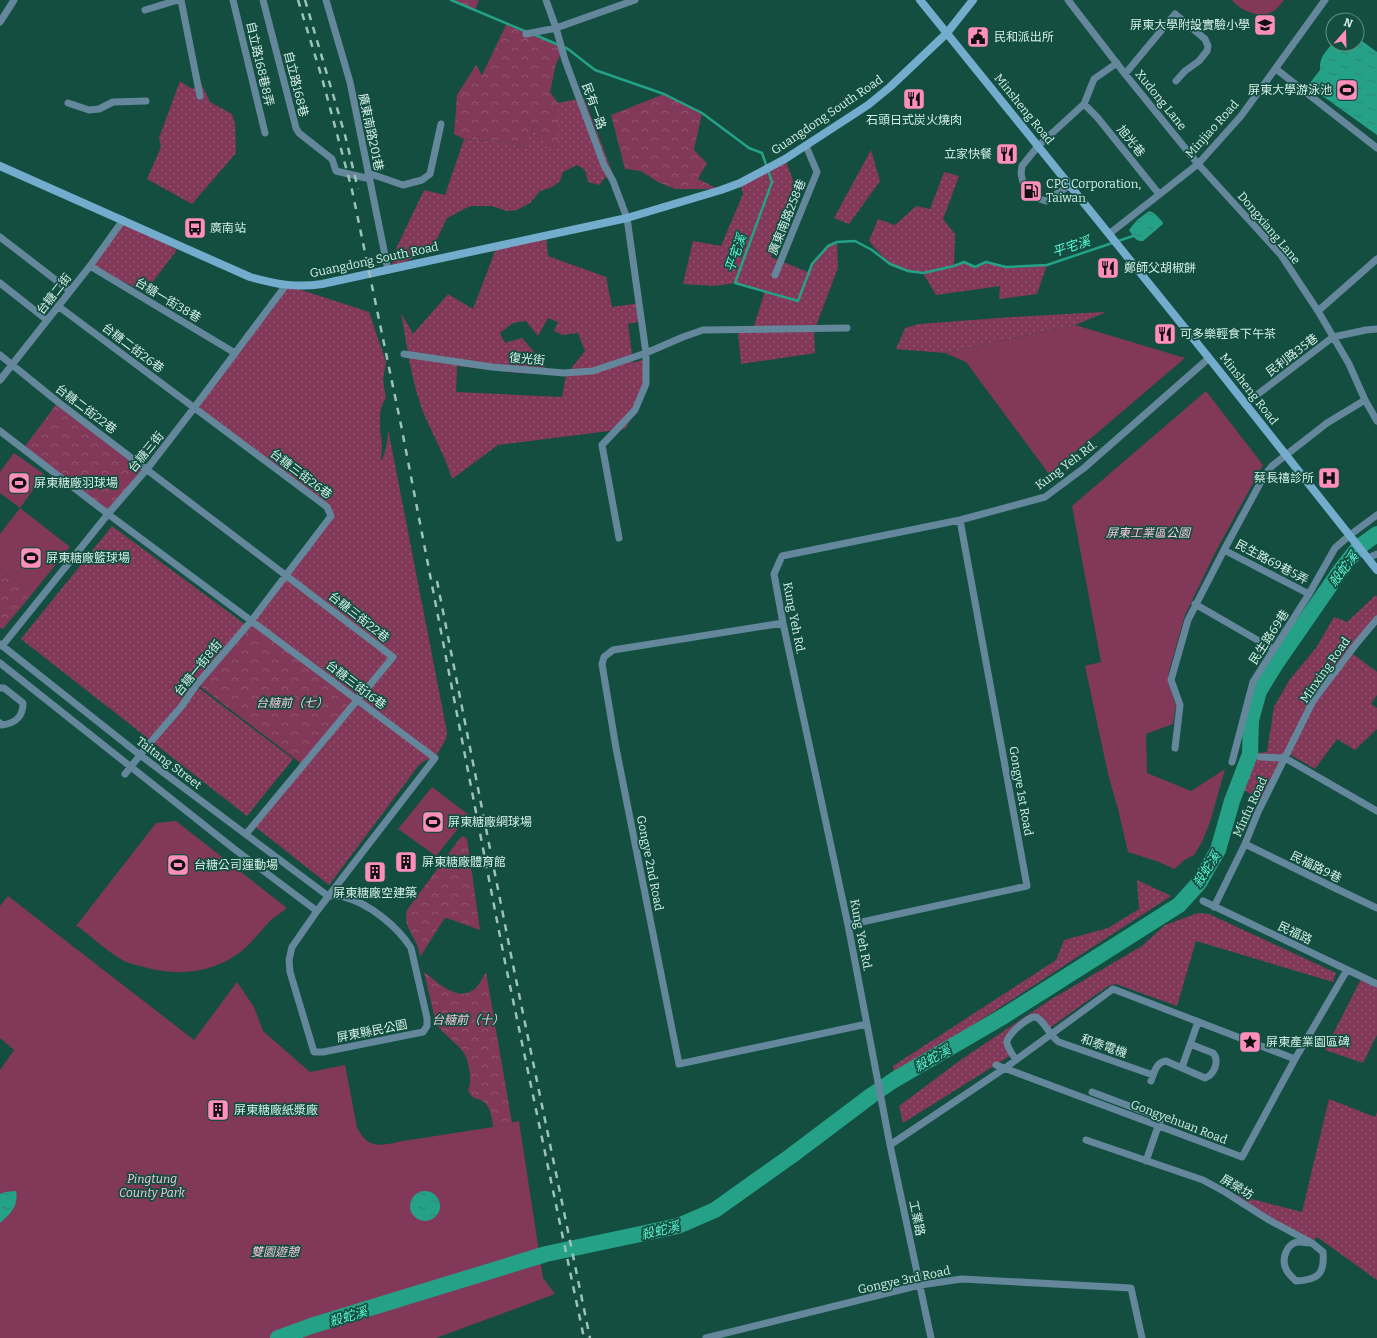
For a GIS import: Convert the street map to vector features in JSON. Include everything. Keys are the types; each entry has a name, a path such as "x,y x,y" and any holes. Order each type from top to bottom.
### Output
{"street":[{"path":"0,22 14,0"},
{"path":"145,10 180,0 200,96"},
{"name":"自立路168巷8弄","path":"233,0 265,133"},
{"name":"自立路168巷","path":"263,0 296,128 332,159 336,171 369,176"},
{"name":"廣東南路201巷","path":"326,0 350,82 388,270"},
{"name":"民有一路","path":"546,0 565,60 604,165 613,181 627,218"},
{"path":"526,34 556,28 635,0"},
{"name":"Minsheng Road","path":"920,0 1129,258 1368,558"},
{"name":"Guangdong South Road","path":"0,166 250,277 270,283 286,285 315,285 627,218 740,183 768,169 806,146 868,105 890,87 947,33 973,0"},
{"path":"1068,0 1125,74"},
{"name":"Minjiao Road","path":"1109,234 1198,164 1241,116 1325,0"},
{"name":"Xudong Lane","path":"1176,81 1184,71 1199,61 1207,51 1208,46 1205,39 1175,14 1125,74 1198,164"},
{"path":"1070,186 1046,201 1040,199 1034,195 1023,182 1021,174 1022,166 1038,146 1084,104 1094,79 1116,63"},
{"path":"1276,69 1377,148"},
{"path":"68,103 89,110 99,109 113,102 146,101"},
{"name":"旭光巷","path":"1084,104 1097,117 1159,194"},
{"path":"369,176 403,185 422,180 430,174 441,124"},
{"name":"廣東南路258巷","path":"775,275 817,172 806,146"},
{"name":"Dongxiang Lane","path":"1198,164 1281,255 1318,311 1349,364 1377,421"},
{"path":"620,538 602,444 636,410 646,384 646,353 627,218"},
{"name":"台糖二街","path":"0,380 90,266 123,220"},
{"path":"0,238 70,291"},
{"path":"1318,311 1377,259"},
{"name":"台糖一街38巷","path":"90,266 235,353"},
{"path":"0,283 47,320"},
{"name":"台糖三街","path":"1,645 108,514 147,469 286,285"},
{"name":"台糖二街26巷","path":"58,306 194,408"},
{"name":"復光街","path":"404,354 492,367 564,373 594,371 646,353 683,336 703,330 847,328"},
{"path":"1333,338 1366,330 1377,329"},
{"name":"民利路35巷","path":"1245,404 1333,338"},
{"name":"台糖二街22巷","path":"0,355 58,402 147,469"},
{"name":"Kung Yeh Rd.","path":"883,1103 848,925 783,623 774,574 782,556 960,520 1045,497 1084,468 1209,358"},
{"path":"1175,748 1180,705 1171,680 1188,620 1195,604 1264,476 1272,466 1327,423 1366,400"},
{"name":"台糖三街26巷","path":"194,408 327,507 331,516 286,575"},
{"name":"台糖三街16巷","path":"0,431 108,514 435,758 317,911"},
{"name":"台糖三街22巷","path":"147,469 393,657 246,834"},
{"name":"民生路69巷","path":"1232,762 1253,682 1309,594 1335,548 1377,515"},
{"name":"Gongye 1st Road","path":"848,925 1027,886 960,520"},
{"name":"民生路69巷5弄","path":"1224,550 1309,594"},
{"path":"1377,554 1368,558 1377,570"},
{"name":"台糖一街8街","path":"125,774 181,707 197,684 252,620 286,575"},
{"path":"1195,604 1273,649"},
{"name":"Minxing Road","path":"1285,758 1314,701 1356,643 1377,619"},
{"name":"Gongye 2nd Road","path":"783,623 613,650 604,657 602,664 616,748 679,1064 867,1024"},
{"name":"Taitang Street","path":"1,645 140,755 328,896"},
{"path":"0,663 130,767 317,911"},
{"path":"0,688 4,688 23,702 22,713 18,719 12,724 2,725 0,723"},
{"path":"1260,757 1285,758 1377,811"},
{"name":"Minfu Road","path":"1214,907 1285,758"},
{"name":"民福路9巷","path":"1245,844 1377,908"},
{"name":"屏東縣民公園","path":"317,911 292,947 289,960 290,972 314,1052 323,1052 423,1032 427,1026 427,1018 411,948 405,938 372,910 356,901 343,896 328,896"},
{"name":"民福路","path":"1203,902 1377,984"},
{"name":"Gongyehuan Road","path":"996,1065 1242,1157 1295,1059 1347,970"},
{"path":"890,1145 1005,1068 1113,989 1295,1059"},
{"path":"1016,1060 1007,1044 1007,1038 1012,1031 1032,1017 1036,1017 1051,1035"},
{"path":"1182,1067 1198,1022"},
{"name":"和泰電機","path":"1051,1035 1054,1040 1152,1078 1158,1064 1161,1061 1170,1062 1204,1078 1209,1077 1213,1072 1216,1062 1215,1055 1190,1044"},
{"path":"1092,1092 1160,1118 1146,1161"},
{"name":"工業路","path":"883,1103 890,1145 931,1338"},
{"name":"屏榮坊","path":"1086,1140 1204,1180 1269,1220 1312,1243 1323,1252 1324,1262 1321,1271 1318,1276 1310,1280 1296,1282 1286,1269 1284,1259 1287,1250 1291,1244 1299,1242 1312,1243"},
{"name":"Gongye 3rd Road","path":"706,1338 920,1285 962,1280 1131,1288 1142,1338"}],"green space":[{"path":"451,0 479,0 475,10"},
{"path":"1232,0 1284,0 1270,13 1255,14 1239,7"},
{"path":"507,23 564,47 556,64 550,92 558,103 558,146 546,148 543,141 536,138 534,125 526,147 506,142 464,139 454,134 457,95 476,65 482,75"},
{"path":"180,81 192,89 201,83 210,102 232,114 235,124 236,153 192,204 147,179 161,147 159,138"},
{"path":"664,94 702,113 694,150 707,163 698,179 718,189 675,189 658,182 641,171 625,169 611,115"},
{"path":"584,98 613,174 606,177 599,185 588,182 585,170 577,165 563,172 560,181 552,187 540,191 530,203 517,210 507,211 492,206 470,206 447,218 432,249 388,270 392,264 395,251 424,190 445,195 464,139 506,142 525,147 535,124 558,146 558,103"},
{"path":"871,150 880,181 849,224 834,218"},
{"path":"785,159 798,194 771,257 808,272 812,264 828,246 837,242 838,268 814,331 815,353 741,364 738,333 752,332 765,291 735,283 714,286 683,284 693,241 721,246 743,194 740,183"},
{"path":"944,172 959,176 943,219 955,234 954,265 964,262 975,267 986,262 1006,267 1047,265 1037,294 999,299 1000,286 936,295 923,273 897,267 886,260 869,241 878,219 895,225 916,206 930,209"},
{"path":"123,220 177,250 145,292 90,266"},
{"path":"546,236 548,256 606,277 612,307 640,303 642,321 628,324 633,363 648,358 645,377 637,404 625,429 498,445 452,479 446,461 418,397 401,313 413,334 448,294 473,309 497,246","holes":["548,318 558,322 554,331 562,335 578,333 585,351 566,375 562,397 456,392 457,366 517,373 547,374 543,362 522,338 505,343 500,333 513,323 526,321 538,336"]},
{"path":"286,285 369,312 386,362 383,380 386,398 382,405 380,414 382,443 381,461 388,437 388,429 447,732 446,739 435,758 426,760 419,765 329,885 253,825 358,700 252,620 331,516 327,507 194,408"},
{"path":"1104,312 1075,325 945,353 896,349 905,328 919,324"},
{"path":"1075,325 1185,358 1049,474 966,362 945,353"},
{"name":"屏東工業區公園","path":"1206,391 1263,465 1216,551 1185,615 1169,671 1168,682 1176,705 1173,724 1146,734 1147,773 1191,791 1225,769 1210,822 1202,842 1194,855 1186,859 1174,869 1159,862 1128,852 1108,774 1085,666 1101,662 1072,506"},
{"path":"58,402 147,469 108,514 23,449"},
{"name":"屏東糖廠羽球場","path":"14,453 44,474 20,508 0,493 0,472"},
{"name":"屏東糖廠籃球場","path":"20,508 70,547 32,594 0,569 0,534"},
{"path":"112,526 246,625 195,685 293,759 247,816 21,639"},
{"path":"0,569 32,594 3,629 0,628"},
{"path":"1376,595 1377,615 1349,651 1377,672 1377,695 1371,704 1377,708 1377,729 1355,750 1337,739 1315,769 1289,754 1265,800 1236,787 1243,757 1250,754 1267,752 1274,707 1290,679 1316,648 1334,617 1347,622"},
{"name":"台糖前（七）","path":"252,620 358,700 303,765 197,684"},
{"name":"屏東糖廠網球場","path":"432,787 469,815 436,856 398,829"},
{"name":"台糖公司運動場","path":"176,821 287,908 272,919 247,947 232,958 220,964 196,971 170,972 126,962 112,954 76,926 156,823"},
{"path":"463,836 467,839 480,930 447,918 444,919 420,957 417,945 406,922 407,910"},
{"path":"1137,880 1171,896 895,1076 893,1066 1056,960 1064,940 1108,928 1139,909"},
{"name":"Pingtung County Park","path":"8,896 194,1040 237,982 254,1007 263,1031 310,1072 345,1065 357,1127 364,1138 373,1144 384,1145 493,1127 519,1121 543,1278 555,1294 436,1338 0,1338 0,1070 14,1050 0,1038 0,906"},
{"path":"1198,913 1209,914 1336,973 1333,982 1196,941 1177,1006 1116,984 1108,986 1047,1030 1036,1017 1007,1038 1013,1054 903,1123 899,1106 962,1059 1050,1000 1142,946 1165,925"},
{"name":"台糖前（十）","path":"424,972 448,990 462,994 476,988 486,972 512,1123 493,1127 491,1114 487,1105 470,1094 468,1090 470,1084 470,1074 467,1059 462,1050 439,1028 435,1019"},
{"path":"1362,977 1377,984 1377,1035 1363,1063 1325,1050"},
{"path":"1329,1099 1375,1117 1377,1112 1377,1280 1317,1237 1312,1243 1225,1192 1302,1212"}],"water":[{"name":"屏東大學游泳池","path":"1365,43 1377,52 1377,135 1324,97 1310,83 1320,70 1320,62 1325,52 1365,52"},
{"path":"1149,211 1154,213 1163,224 1143,241 1138,241 1129,230 1137,220"},
{"path":"16,1191 17,1196 13,1209 0,1223 0,1194"},
{"path":"425,1191 431,1192 439,1200 439,1212 431,1220 425,1221 419,1220 411,1212 410,1206 411,1200 419,1192"}],"waterway":[{"name":"平宅溪","path":"451,0 527,32"},
{"name":"平宅溪","path":"533,34 568,49 595,70 664,94 702,113 749,148 762,153 772,182 735,283 798,301 812,264 828,246 837,242 855,241 872,250 890,264 908,271 923,273 954,266 964,262 975,267 986,262 1006,267 1047,265 1133,236"},
{"name":"殺蛇溪","path":"278,1338 311,1326 546,1254 678,1226 715,1210 894,1080 1004,1016 1179,905 1199,883 1218,850 1232,801 1250,754 1251,720 1259,691 1275,665 1340,571 1359,547 1377,534"}],"railway":[{"path":"298,0 322,78 352,190 401,425 505,962 584,1338"},
{"path":"305,0 345,135 358,189"},
{"path":"437,581 512,960 590,1338"}],"place":[{"name":"屏東大學附設實驗小學","path":"1265,25"},
{"name":"民和派出所","path":"978,37"},
{"name":"屏東大學游泳池","path":"1347,90"},
{"name":"石頭日式炭火燒肉","path":"914,99"},
{"name":"立家快餐","path":"1007,154"},
{"name":"CPC Corporation, Taiwan","path":"1031,191"},
{"name":"廣南站","path":"195,228"},
{"name":"鄭師父胡椒餅","path":"1108,268"},
{"name":"可多樂輕食下午茶","path":"1165,334"},
{"name":"蔡長禧診所","path":"1329,478"},
{"name":"屏東糖廠羽球場","path":"19,483"},
{"name":"屏東糖廠籃球場","path":"31,558"},
{"name":"屏東糖廠網球場","path":"433,822"},
{"name":"屏東糖廠體育館","path":"406,862"},
{"name":"台糖公司運動場","path":"178,865"},
{"name":"屏東糖廠空建築","path":"375,872"},
{"name":"屏東產業園區碑","path":"1250,1042"},
{"name":"屏東糖廠紙漿廠","path":"218,1110"}],"park label":[{"name":"雙園遊憩","path":"275,1252"}]}
